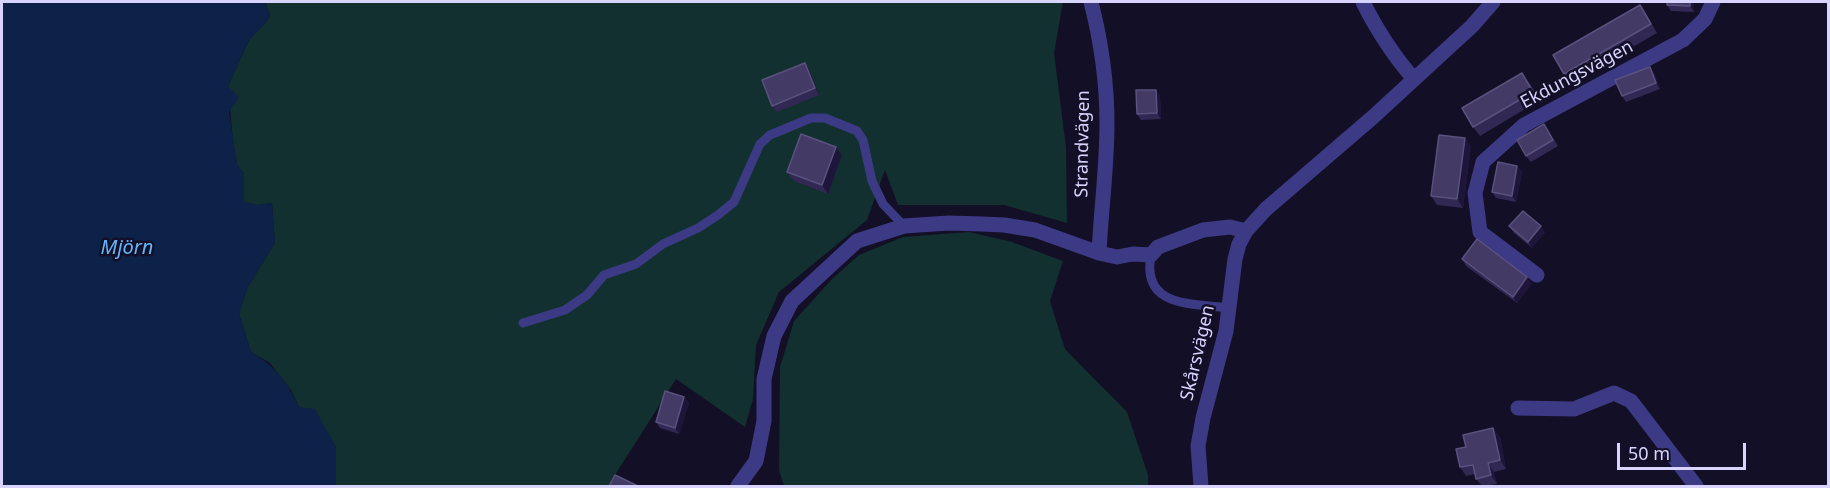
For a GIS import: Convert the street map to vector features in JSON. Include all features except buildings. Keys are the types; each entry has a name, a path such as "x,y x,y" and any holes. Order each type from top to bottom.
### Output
{"street":[{"name":"Strandvägen","path":"1091,2 1102,62 1107,122 1099,253"},
{"path":"1363,2 1406,71 1414,79"},
{"path":"738,486 756,461 764,421 764,379 774,336 792,301 857,241 904,226 949,223 1004,225 1035,230 1099,253 1117,257 1133,254 1151,255 1158,247 1203,230 1230,227 1246,231 1266,209 1364,125 1472,26 1493,2"},
{"name":"Ekdungsvägen","path":"1538,275 1480,232 1475,193 1483,162 1524,125 1683,40 1705,19 1713,2"},
{"name":"Skårsvägen","path":"1201,486 1198,446 1226,331 1239,244 1246,231"},
{"path":"1518,408 1574,409 1614,393 1631,401 1696,486"}],"lane":[{"path":"523,324 565,310 587,294 604,275 636,264 663,244 698,228 718,215 734,202 760,144 770,135 811,118 825,118 857,131 863,140 872,182 883,204 904,226"},
{"path":"1151,255 1150,275 1153,284 1162,296 1175,301 1229,308"}],"green space":[{"path":"265,2 1063,2 1054,53 1066,147 1067,223 1004,205 898,205 885,170 867,220 779,292 756,345 753,399 745,427 676,379 608,486 336,486 336,447 328,435 299,407 291,390 270,363 251,352 239,314 247,288 275,243 272,203 257,205 244,203 244,174 237,165 228,86 249,40 270,15"},
{"path":"969,232 1012,242 1063,261 1050,301 1065,349 1127,412 1148,475 1148,486 784,486 779,470 780,367 794,321 832,279 859,255 903,237"}],"water":[{"name":"Mjörn","path":"2,2 265,2 270,15 249,40 228,86 239,97 229,112 237,164 244,174 244,202 257,205 272,203 275,243 247,288 239,314 251,352 280,375 299,407 315,409 336,447 336,486 2,486"}]}
